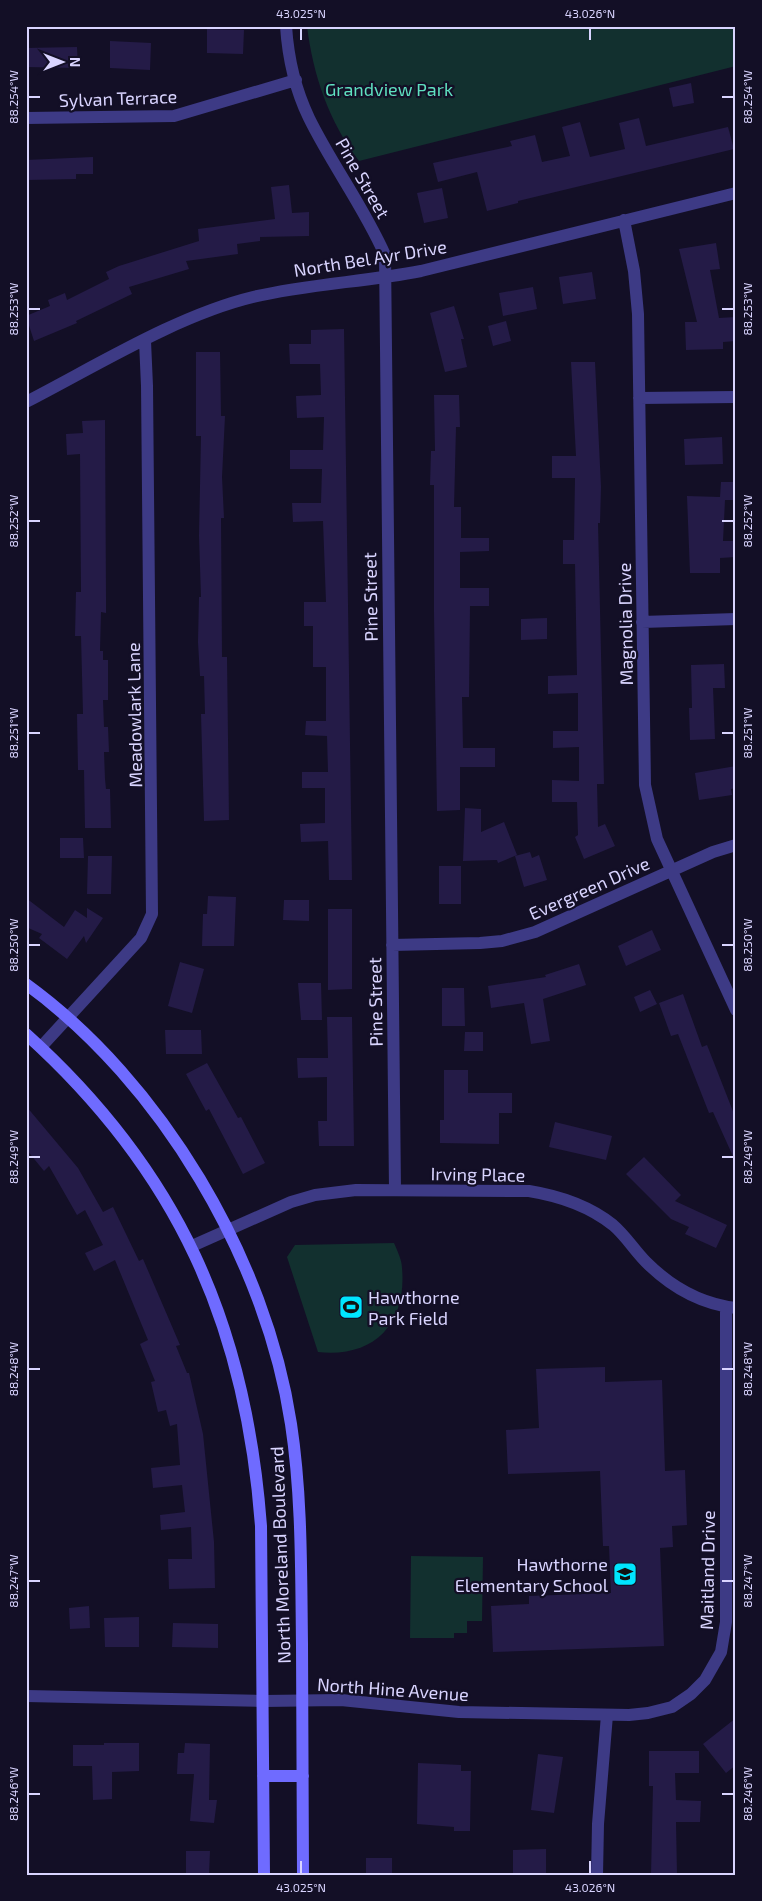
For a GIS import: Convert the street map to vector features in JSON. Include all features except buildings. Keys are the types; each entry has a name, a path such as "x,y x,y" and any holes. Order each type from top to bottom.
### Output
{"street":[{"name":"Pine Street","path":"286,26 296,80 308,116 377,238 384,255 386,278 395,1190"},
{"name":"Sylvan Terrace","path":"26,118 174,116 296,80"},
{"name":"North Bel Ayr Drive","path":"26,402 200,315 252,297 304,287 386,278 736,193"},
{"name":"Magnolia Drive","path":"624,220 634,271 638,314 645,785 652,822 672,871 736,1010"},
{"name":"Meadowlark Lane","path":"41,1047 140,938 152,914 148,406 145,341"},
{"path":"639,398 736,397"},
{"path":"642,622 736,619"},
{"name":"Evergreen Drive","path":"392,945 502,941 534,932 713,852 736,845"},
{"name":"North Moreland Boulevard","path":"26,984 69,1018 119,1069 157,1116 210,1194 227,1229 261,1311 279,1365 291,1421 300,1514 303,1875"},
{"name":"North Moreland Boulevard","path":"26,1034 80,1086 116,1129 171,1207 192,1246 226,1330 244,1394 251,1432 261,1526 264,1875"},
{"name":"Irving Place","path":"192,1246 291,1202 315,1195 356,1190 529,1191 552,1195 574,1202 612,1225 645,1262 671,1284 691,1296 731,1308"},
{"name":"Maitland Drive","path":"607,1715 648,1713 672,1707 691,1694 705,1680 721,1652 726,1622 731,1308"},
{"name":"North Hine Avenue","path":"26,1696 263,1701 302,1700 388,1703 459,1712 607,1715"},
{"path":"597,1875 598,1824 607,1715"},
{"path":"263,1776 303,1776"}],"green space":[{"name":"Grandview Park","path":"307,26 736,26 736,66 359,161 339,130 324,97 313,62"},
{"name":"Hawthorne Park Field","path":"394,1243 402,1265 402,1288 399,1306 392,1321 383,1333 371,1343 355,1349 338,1352 318,1352 287,1257 295,1245"},
{"path":"411,1556 483,1557 482,1621 467,1621 467,1633 454,1633 454,1638 410,1638"}],"place":[{"name":"Hawthorne Park Field","path":"351,1307"},
{"name":"Hawthorne Elementary School","path":"625,1574"}]}
